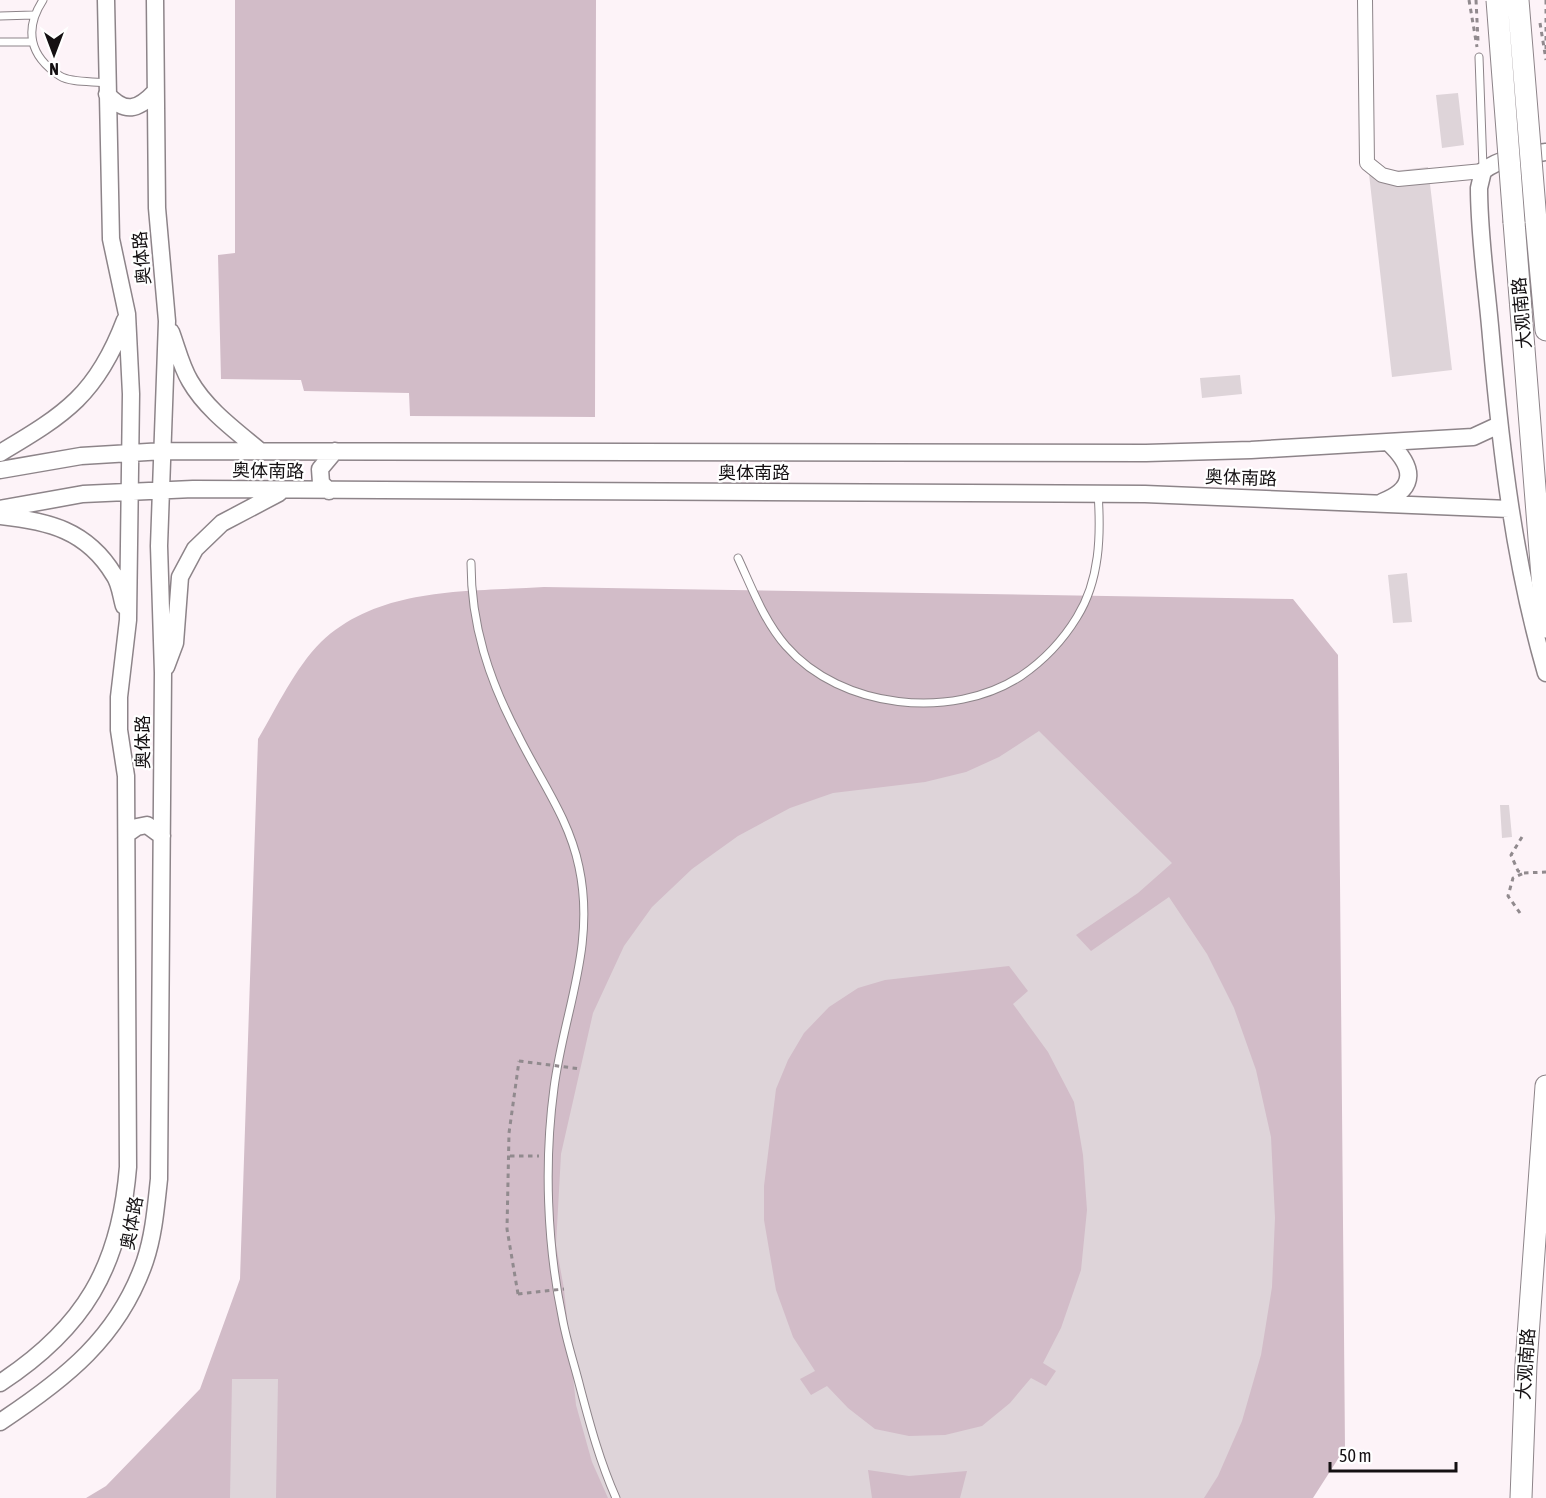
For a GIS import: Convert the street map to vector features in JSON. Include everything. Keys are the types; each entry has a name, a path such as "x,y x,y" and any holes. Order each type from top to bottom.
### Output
{"main road":[{"name":"大观南路","path":"1497,0 1546,627"},
{"name":"大观南路","path":"1518,0 1546,330"},
{"name":"大观南路","path":"1521,1498 1526,1364 1546,1086"}],"street":[{"name":"奥体路","path":"0,1383 49,1348 67,1330 106,1267 121,1222 128,1167 126,776 119,730 119,697 128,620 130,452 128,314 111,239 106,0"},
{"name":"奥体路","path":"0,1422 56,1383 95,1349 123,1309 146,1260 159,1179 163,674 159,546 167,321 157,208 154,0"},
{"path":"1365,0 1367,163 1382,175 1398,179 1483,171 1495,163 1517,156 1546,152"},
{"path":"107,89 117,103 130,110 142,105 155,92"},
{"path":"1483,171 1479,207 1509,509 1531,620 1546,673"},
{"path":"0,453 46,424 86,392 106,365 128,314"},
{"path":"167,321 195,388 212,409 260,451"},
{"name":"奥体南路","path":"0,470 81,456 164,451 1146,453 1473,437 1499,425"},
{"path":"1382,502 1399,495 1408,485 1409,476 1405,463 1388,442"},
{"path":"329,491 321,483 320,469 335,451"},
{"name":"奥体南路","path":"0,508 50,498 162,489 1098,494 1382,502 1509,509"},
{"path":"163,674 175,643 180,577 195,549 222,523 285,491"},
{"path":"0,516 52,523 87,545 115,576 128,620"},
{"path":"127,834 137,827 147,825 162,836"}],"lane":[{"path":"43,0 33,15 30,37 40,56 62,77 107,89"},
{"path":"0,16 33,15"},
{"path":"0,42 32,42"},
{"path":"1479,57 1483,171"},
{"path":"738,558 762,610 786,646 813,669 842,686 875,698 916,703 953,700 989,691 1019,677 1042,660 1078,616 1097,562 1100,531 1098,494"},
{"path":"471,563 471,593 480,645 517,734 564,817 578,861 585,910 583,950 554,1087 550,1156 551,1248 562,1317 599,1460 616,1498"}],"path":[{"path":"1469,0 1479,57"},
{"path":"1476,0 1479,57"},
{"path":"1540,17 1546,60 1546,0"},
{"path":"1522,837 1511,855 1518,870 1524,873"},
{"path":"1520,913 1508,896 1513,878 1524,873 1546,872"},
{"path":"564,1289 518,1294 507,1229 509,1133 519,1061 580,1069"},
{"path":"509,1156 550,1156"}],"shaded area":[{"path":"235,0 596,0 595,417 410,416 409,393 304,391 301,380 221,379 218,255 235,253"},
{"path":"544,587 1293,599 1338,655 1345,1448 1313,1498 86,1498 106,1486 200,1389 240,1279 258,739 287,688 312,652 344,624 370,610 426,595"}],"building":[{"path":"1458,93 1464,145 1442,148 1436,95"},
{"path":"1428,167 1452,370 1392,377 1369,174"},
{"path":"1240,375 1242,394 1202,398 1200,378"},
{"path":"1407,573 1412,622 1393,623 1388,575"},
{"path":"1039,731 1172,863 1138,893 1076,935 1091,951 1169,897 1207,954 1234,1008 1256,1070 1271,1137 1275,1218 1272,1287 1261,1355 1242,1421 1218,1476 1204,1498 960,1498 967,1471 909,1476 868,1470 872,1498 608,1498 592,1462 576,1405 564,1289 556,1245 561,1154 593,1013 624,946 652,907 692,869 738,836 790,808 833,793 925,782 966,772 999,757","holes":["1009,966 1028,991 1013,1004 1048,1052 1074,1102 1083,1155 1087,1210 1081,1270 1061,1328 1043,1363 1056,1371 1046,1386 1031,1378 1010,1403 982,1426 945,1435 909,1436 875,1429 848,1408 827,1386 811,1395 800,1379 815,1371 793,1337 776,1290 764,1220 764,1186 776,1089 788,1060 804,1033 829,1007 858,988 885,980"]},
{"path":"1500,805 1509,805 1512,837 1502,838"},
{"path":"232,1379 278,1379 276,1498 230,1498"}]}
